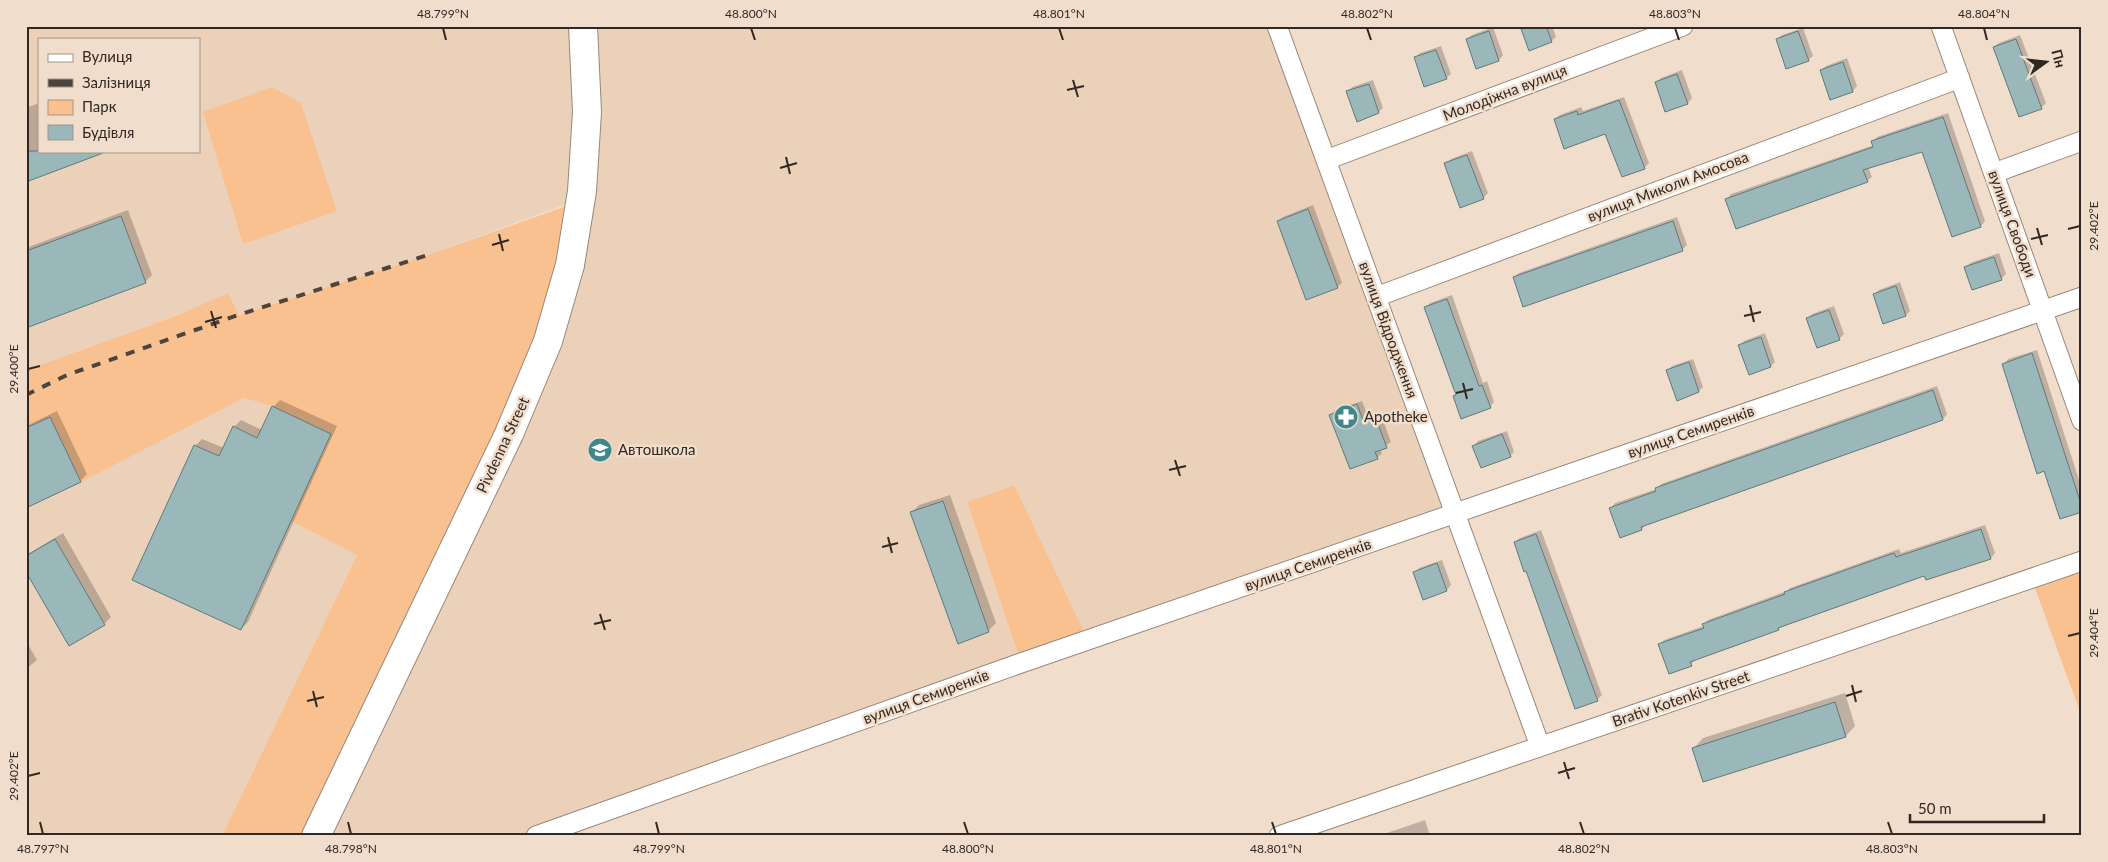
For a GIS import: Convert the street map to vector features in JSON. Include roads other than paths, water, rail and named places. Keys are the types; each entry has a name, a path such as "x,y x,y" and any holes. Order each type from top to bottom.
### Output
{"main road":[{"name":"Pivdenna Street","path":"316,836 509,434 548,341 570,265 582,191 586,112 583,26"}],"street":[{"name":"вулиця Відродження","path":"1276,26 1540,746"},
{"name":"Молодіжна вулиця","path":"1326,160 1683,26"},
{"name":"вулиця Свободи","path":"1941,26 2082,421"},
{"name":"вулиця Миколи Амосова","path":"1376,297 1960,78"},
{"path":"1994,173 2082,142"},
{"name":"вулиця Семиренків","path":"536,836 1012,666 2082,297"},
{"name":"Brativ Kotenkiv Street","path":"1279,836 2082,561"}],"railway":[{"path":"26,395 67,375 238,315 428,255"}],"place":[{"name":"Apotheke","path":"1346,417"},
{"name":"Автошкола","path":"600,450"}]}
